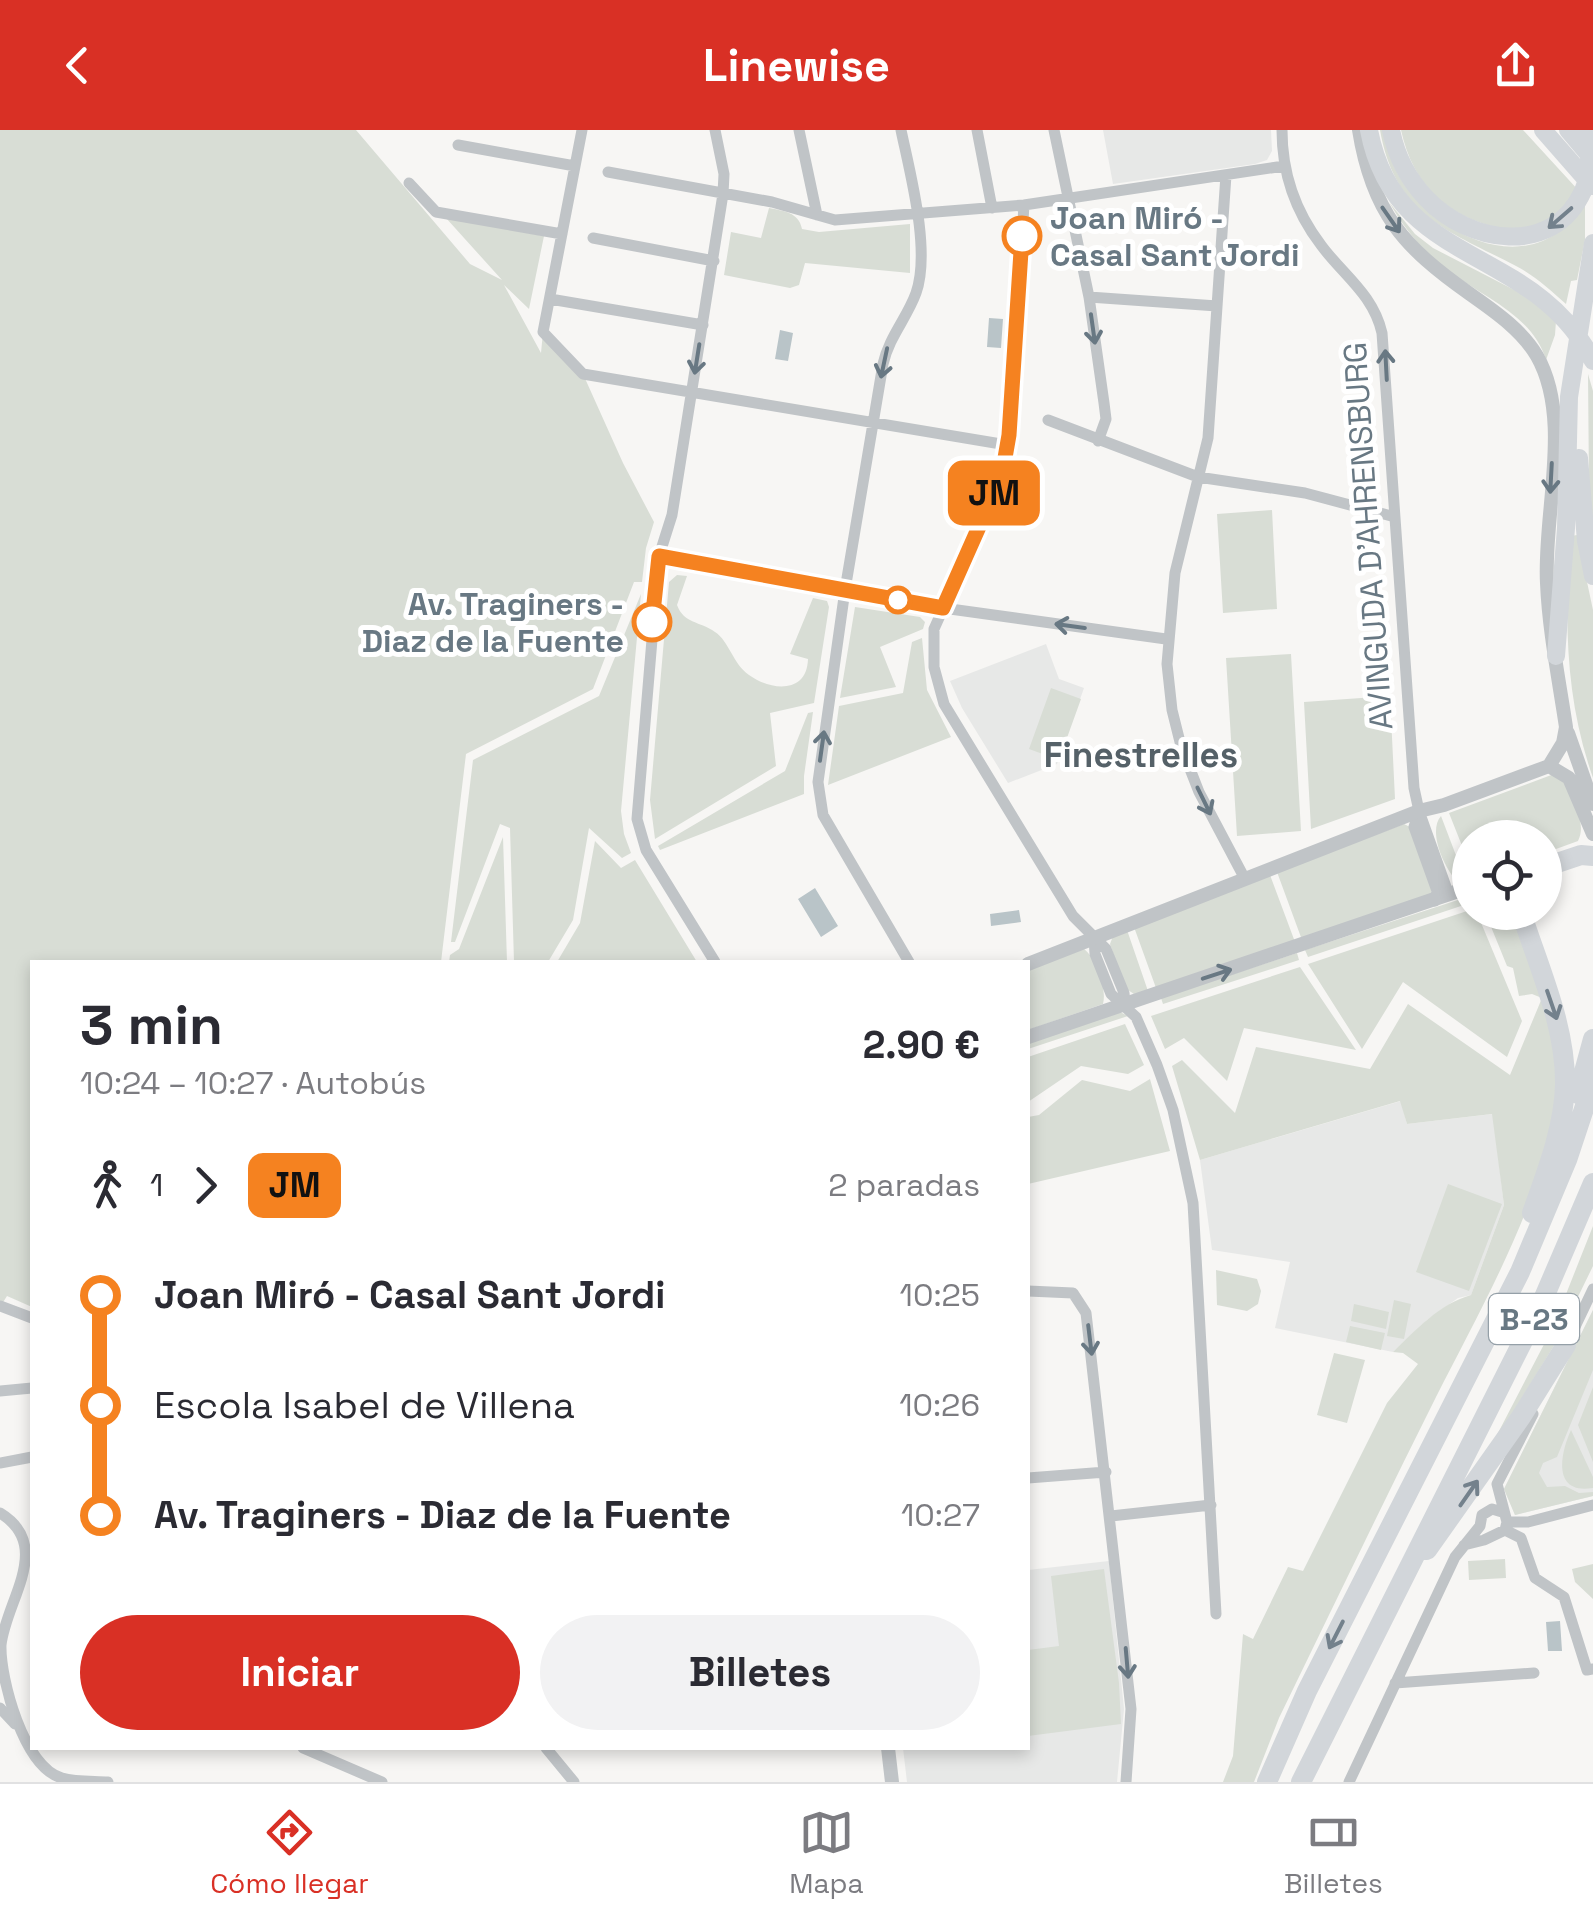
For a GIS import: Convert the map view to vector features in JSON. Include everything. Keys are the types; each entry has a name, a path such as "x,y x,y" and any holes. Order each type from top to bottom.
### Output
{"highway":[{"path":"1369,130 1385,179 1420,223 1450,244 1506,272 1554,307 1577,332 1593,360"},
{"path":"1391,130 1404,168 1427,200 1471,229 1510,238 1542,232 1570,211 1586,183 1590,130"},
{"path":"1543,130 1593,188"},
{"path":"1568,130 1593,155"},
{"path":"1590,130 1593,155"},
{"path":"1556,656 1574,351 1593,243"},
{"path":"1574,351 1579,461 1593,576"},
{"path":"1491,1328 1537,1200 1562,1116 1565,1087 1558,1023 1527,930"},
{"path":"1544,1216 1593,1039"},
{"name":"B-23","path":"1267,1782 1307,1692 1544,1216 1593,1082"},
{"name":"B-23","path":"1301,1782 1539,1309 1593,1183"},
{"path":"1391,1601 1480,1476 1566,1344"}],"street":[{"path":"582,130 544,332 583,374 1007,446"},
{"path":"714,130 724,174 723,194 672,516 659,556 637,819 646,850 714,960"},
{"path":"800,130 817,215"},
{"path":"901,130 918,214 919,282 887,348 845,590 819,769 819,800 830,827 908,960"},
{"path":"976,130 992,208"},
{"path":"1054,130 1089,297 1106,419 1098,440"},
{"name":"AVINGUDA D'AHRENSBURG","path":"1282,130 1284,166 1297,205 1320,245 1370,300 1385,346 1416,819 1442,898"},
{"path":"1359,130 1364,166 1388,219 1412,248 1499,314 1537,356 1544,373 1554,410 1546,563 1556,656 1566,727 1593,804"},
{"path":"458,145 576,166"},
{"path":"608,172 784,205 835,220 992,208 1284,166"},
{"path":"1226,175 1208,438 1184,535 1166,639 1172,710 1181,746 1199,792 1245,879"},
{"path":"410,183 436,212 562,234"},
{"path":"1024,204 1002,475 934,629 934,666 944,704 1074,916 1094,937 1095,954 1107,987 1136,1016 1173,1110 1193,1203 1216,1614"},
{"path":"593,238 714,260"},
{"path":"1089,297 1216,306"},
{"path":"550,299 703,325"},
{"path":"1048,420 1198,478 1305,493 1395,517"},
{"path":"659,556 943,608 1166,639"},
{"path":"1030,963 1396,820 1416,819 1549,766 1564,742 1566,727"},
{"path":"1549,766 1569,778 1591,830 1583,853"},
{"path":"1583,853 1593,848"},
{"path":"1030,1036 1452,894"},
{"path":"1502,1525 1497,1484 1593,1288"},
{"path":"1030,1291 1073,1293 1083,1304 1106,1472 1131,1709 1126,1779"},
{"path":"0,1306 30,1317"},
{"path":"0,1391 30,1388"},
{"path":"0,1463 30,1457"},
{"path":"1030,1478 1106,1472"},
{"path":"1111,1516 1210,1504"},
{"path":"1464,1545 1502,1525 1593,1506"},
{"path":"1349,1782 1455,1556 1480,1526 1486,1511 1521,1538 1535,1578 1564,1597 1590,1670"},
{"path":"0,1513 24,1540 26,1569 0,1645 0,1678 18,1728"},
{"path":"1480,1526 1487,1535 1502,1525"},
{"path":"1394,1683 1534,1673"},
{"path":"0,1708 30,1746"},
{"path":"32,1750 43,1766 59,1778 108,1782"},
{"path":"308,1750 382,1782"},
{"path":"548,1750 574,1782"},
{"path":"888,1750 892,1782"}],"shaded area":[{"path":"0,130 356,130 470,264 502,280 446,218 544,236 529,309 504,285 541,353 543,332 583,374 654,522 642,582 634,582 593,689 466,754 441,960 30,960 30,1306 7,1296 0,1307"},
{"path":"1103,130 1271,130 1272,151 1267,160 1255,164 1113,184"},
{"path":"1380,130 1384,130 1395,169 1411,193 1448,225 1493,245 1517,247 1540,242 1565,227 1585,200 1585,240 1577,280 1571,281 1566,304 1523,270 1447,230 1412,202 1387,159"},
{"path":"1401,130 1523,130 1579,191 1556,217 1540,225 1512,229 1480,223 1448,206 1423,182 1406,150"},
{"path":"1389,202 1415,234 1433,248 1526,296 1556,321 1546,360 1530,331 1506,309 1432,257"},
{"path":"769,208 794,216 802,229 819,232 910,224 910,273 805,263 799,285 790,288 724,275 731,232 761,238"},
{"path":"989,318 1003,319 1001,348 987,347"},
{"path":"780,330 793,333 788,361 775,359"},
{"path":"1588,374 1593,391 1593,550 1589,487"},
{"path":"1272,510 1277,609 1223,613 1217,514"},
{"path":"1577,535 1593,610 1593,778 1577,718 1569,658 1571,536"},
{"path":"677,575 687,576 677,605 680,611 720,636 744,670 767,684 786,686 801,679 808,659 790,654 813,598 827,601 829,607 814,703 770,713 776,766 655,839 650,800 669,582"},
{"path":"641,594 621,811 631,853 622,858 589,828 573,920 549,960 514,960 510,828 500,824 455,942 451,942 473,760 599,696"},
{"path":"855,607 920,617 925,622 923,629 880,647 896,687 840,698"},
{"path":"922,638 927,690 951,737 828,785 839,706 903,693 912,642"},
{"path":"1046,644 1059,679 1084,688 1057,764 1008,783 950,681"},
{"path":"1291,654 1301,831 1237,836 1226,658"},
{"path":"1051,688 1081,699 1059,760 1029,749"},
{"path":"1390,696 1395,799 1311,829 1304,702"},
{"path":"813,712 804,794 660,850 658,846 785,771 808,713"},
{"path":"1554,774 1562,777 1577,809 1581,833 1578,841 1562,847 1562,820 1452,821 1449,813"},
{"path":"1441,816 1452,845 1452,874 1442,857 1437,822"},
{"path":"1404,824 1410,827 1431,895 1302,940 1277,872"},
{"path":"503,837 507,960 449,960 459,949"},
{"path":"595,841 621,868 635,860 696,960 558,960 580,923"},
{"path":"1270,875 1295,942 1156,988 1134,927"},
{"path":"815,888 838,926 821,937 798,899"},
{"path":"1452,902 1452,909 1308,957 1305,950"},
{"path":"1019,910 1021,922 991,926 990,914"},
{"path":"1452,916 1452,930 1484,930 1522,1021 1507,1057 1403,982 1362,1049 1308,964"},
{"path":"1127,930 1148,991 1134,994 1125,988 1110,944 1113,936"},
{"path":"1492,930 1519,930 1552,1026 1557,1095 1540,1171 1510,1250 1279,1718 1254,1782 1223,1782 1233,1756 1243,1634 1253,1639 1288,1567 1303,1571 1387,1403 1418,1364 1403,1353 1393,1352 1438,1311 1471,1295 1504,1205 1492,1114 1407,1124 1400,1101 1200,1160 1172,1066 1182,1060 1235,1113 1256,1047 1370,1069 1408,1004 1510,1075 1542,998 1532,994 1519,996 1513,968 1507,966"},
{"path":"1084,949 1100,975 1103,1004 1030,1029 1030,968"},
{"path":"1297,953 1299,960 1163,1004 1161,998"},
{"path":"1300,967 1356,1050 1244,1028 1227,1081 1184,1038 1165,1049 1151,1016"},
{"path":"1120,1012 1128,1016 1030,1048 1030,1041"},
{"path":"1125,1024 1144,1065 1128,1074 1081,1066 1030,1101 1030,1056"},
{"path":"1150,1079 1170,1151 1030,1184 1030,1117 1039,1115 1082,1080 1130,1091"},
{"path":"1401,1101 1407,1124 1493,1114 1504,1205 1471,1295 1458,1298 1427,1320 1393,1352 1275,1328 1290,1262 1212,1250 1200,1160"},
{"path":"1448,1184 1502,1204 1469,1291 1416,1272"},
{"path":"1593,1226 1593,1266 1555,1344 1485,1458 1553,1327"},
{"path":"1216,1270 1257,1279 1261,1291 1258,1304 1247,1311 1217,1305"},
{"path":"1394,1300 1411,1304 1404,1339 1387,1336"},
{"path":"1354,1304 1389,1312 1386,1329 1351,1321"},
{"path":"1593,1310 1593,1496 1515,1515 1504,1489"},
{"path":"1593,1310 1593,1370 1557,1457 1543,1463 1539,1473 1547,1487 1565,1486 1579,1493 1593,1492 1593,1496 1515,1515 1504,1489"},
{"path":"1350,1326 1385,1333 1381,1350 1346,1342"},
{"path":"1334,1353 1365,1360 1347,1423 1317,1415"},
{"path":"1593,1387 1593,1462 1578,1425"},
{"path":"1571,1430 1593,1477 1593,1488 1580,1489 1565,1479 1562,1461"},
{"path":"1505,1559 1506,1578 1469,1580 1468,1561"},
{"path":"1109,1561 1124,1709 1117,1782 907,1782 903,1750 1030,1750 1030,1570"},
{"path":"1593,1564 1593,1599 1575,1582 1572,1569"},
{"path":"1104,1569 1121,1724 1030,1736 1030,1650 1059,1646 1051,1576"},
{"path":"1560,1621 1562,1651 1548,1651 1546,1622"}],"bus line":[{"name":"JM","path":"652,622 659,556 943,608 1002,475 1009,435 1022,236"}],"place":[{"name":"Joan Miró - Casal Sant Jordi","path":"1022,236"},
{"name":"Av. Traginers - Diaz de la Fuente","path":"652,622"}],"district":[{"name":"Finestrelles","path":"1141,755"}]}
